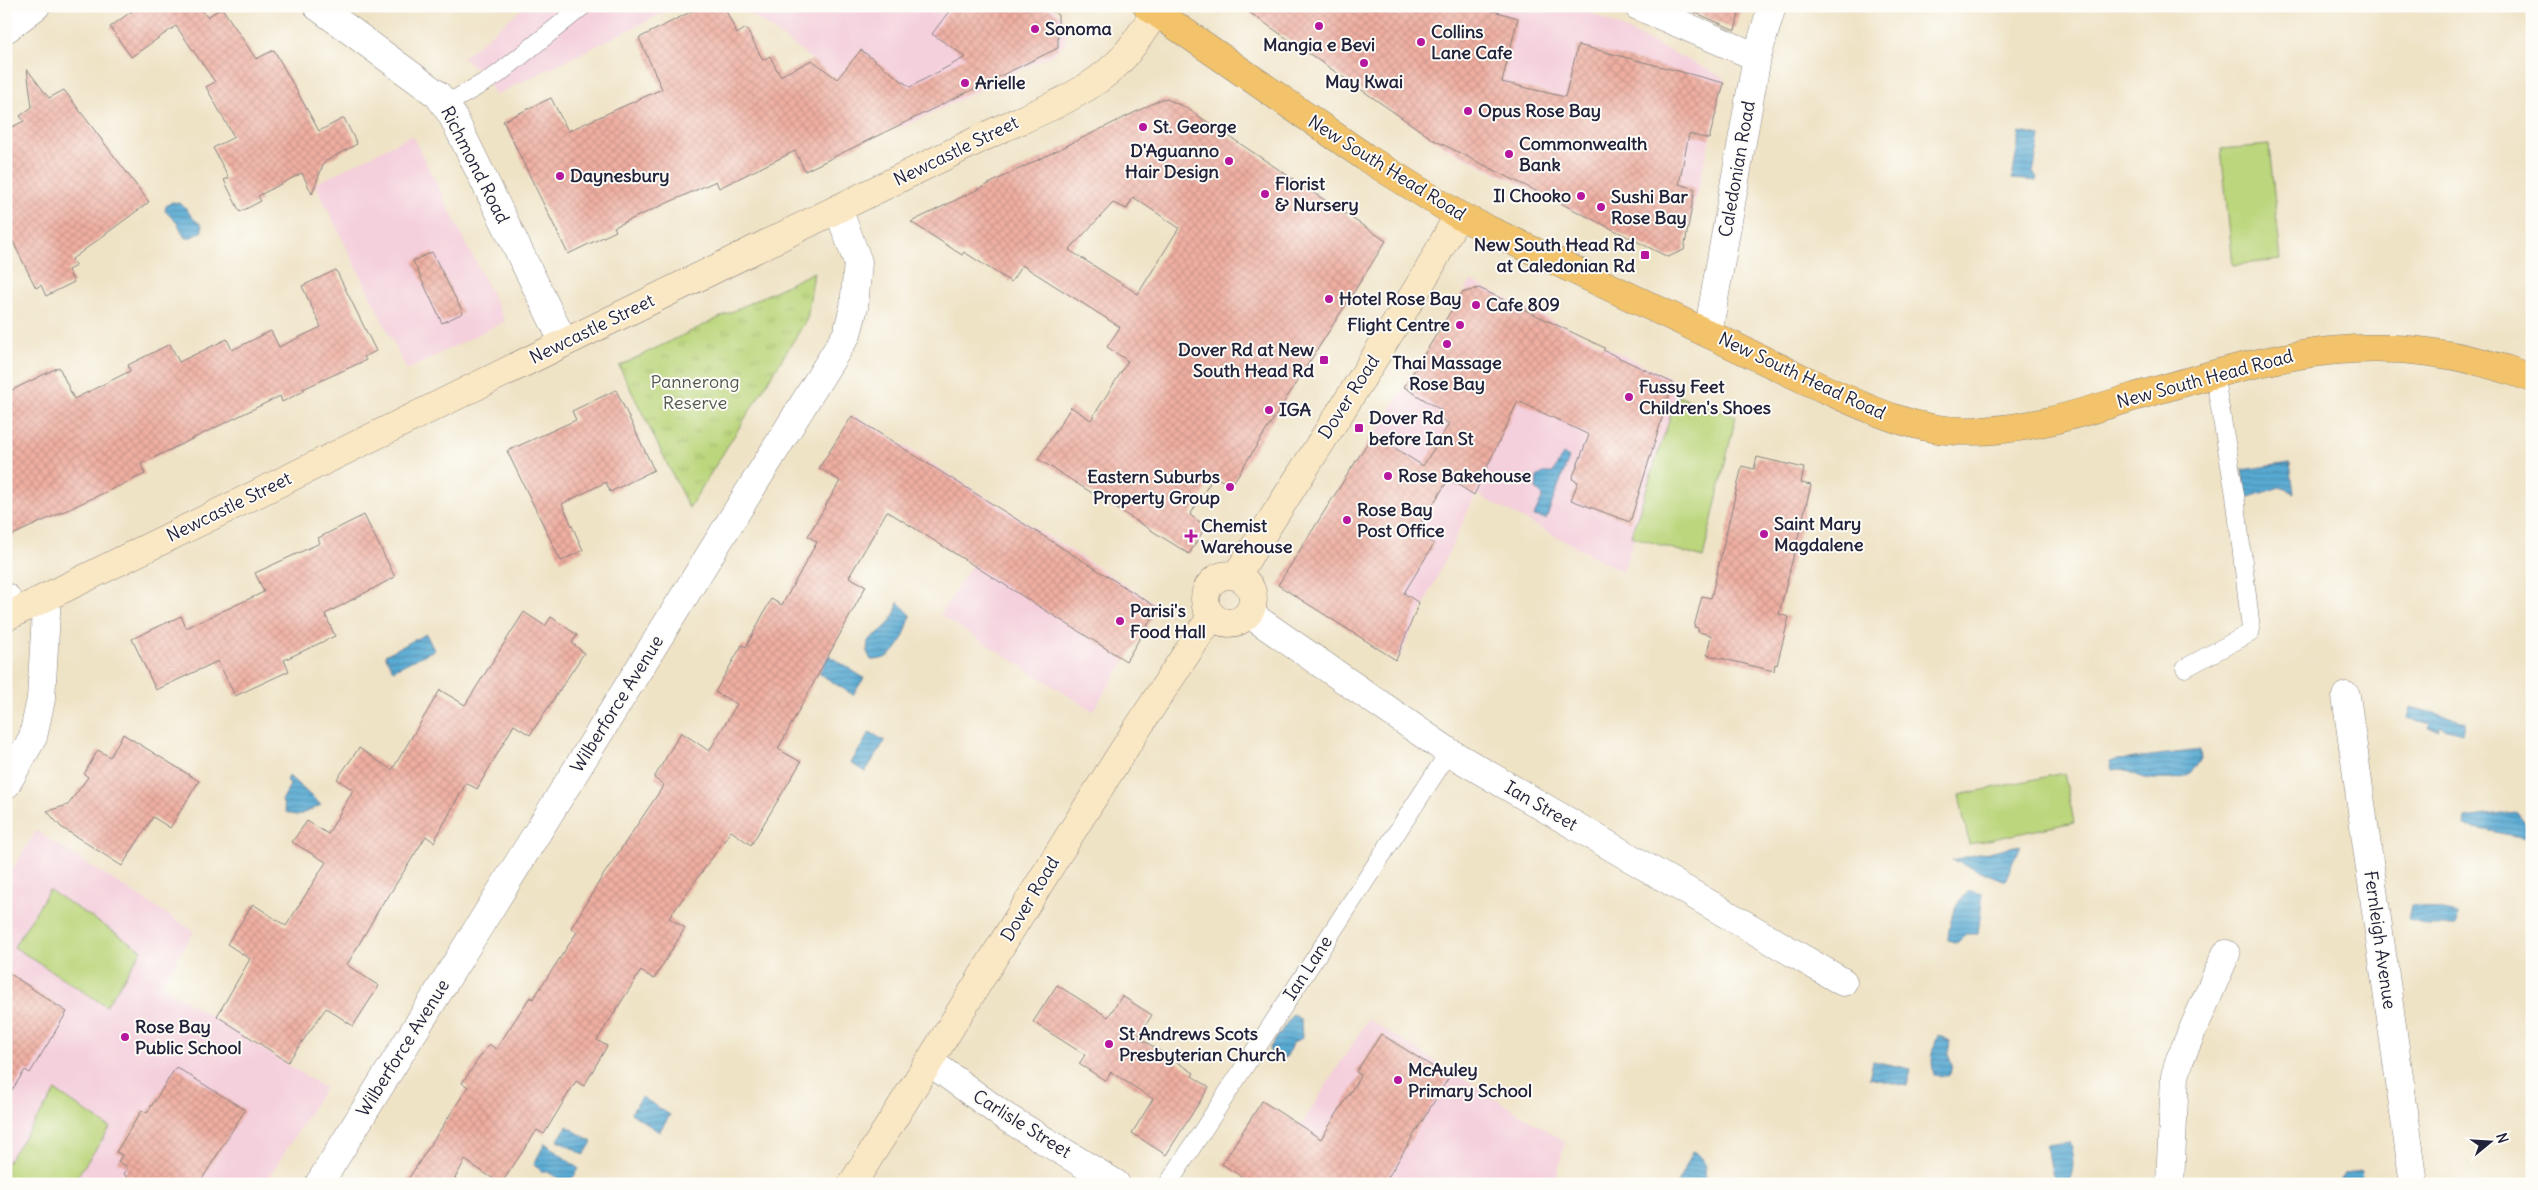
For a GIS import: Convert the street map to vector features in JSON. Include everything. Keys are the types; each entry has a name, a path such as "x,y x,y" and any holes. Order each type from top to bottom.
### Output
{"main road":[{"name":"New South Head Road","path":"1151,9 1365,157 1458,215 1867,408 1913,424 1963,431 2013,429 2086,412 2214,373 2308,352 2372,347 2406,349 2473,359 2532,378"}],"street":[{"path":"6,29 36,6"},
{"name":"Richmond Road","path":"317,6 438,95 452,115 564,343"},
{"path":"1638,6 1757,57"},
{"name":"Caledonian Road","path":"1708,332 1757,57 1772,6"},
{"name":"Newcastle Street","path":"9,609 47,597 1076,94 1120,62 1151,9"},
{"name":"Wilberforce Avenue","path":"318,1184 847,334 854,307 858,262 838,209"},
{"name":"Dover Road","path":"1236,576 1428,271 1458,215"},
{"path":"1221,576 1236,576 1249,586 1253,603 1250,611 1245,617 1232,624 1217,621 1207,612 1204,599 1208,586 1221,576"},
{"path":"6,785 33,737 41,699 47,597"},
{"name":"Ian Street","path":"1250,611 1258,620 1449,752 1843,982"},
{"name":"Dover Road","path":"852,1184 930,1062 1115,760 1212,616"},
{"name":"Fernleigh Avenue","path":"2346,696 2414,1184"},
{"path":"2170,1184 2175,1076 2180,1059 2226,954"},
{"name":"Carlisle Street","path":"930,1062 1004,1116 1116,1184"}],"lane":[{"path":"445,105 497,75 583,6"},
{"path":"2185,668 2250,633 2251,629 2235,495 2214,373"},
{"name":"Ian Lane","path":"1168,1184 1449,752"}],"shaded area":[{"path":"525,6 678,6 495,95 484,75 462,58"},
{"path":"740,6 1050,6 1064,19 1067,34 1065,43 1053,54 903,127"},
{"path":"1242,6 1577,6 1725,78 1683,249 1667,256 1450,150"},
{"path":"412,135 505,321 407,370 315,184"},
{"path":"1471,281 1682,384 1623,572 1476,494 1399,658 1281,584"},
{"path":"855,415 1159,606 1093,711 940,615 973,563 823,467"},
{"name":"Rose Bay Public School","path":"36,831 194,931 161,985 325,1088 265,1184 6,1184 6,879"},
{"name":"McAuley Primary School","path":"1368,1019 1565,1142 1555,1184 1264,1184"}],"green space":[{"path":"2269,145 2281,260 2233,265 2221,149"},
{"name":"Pannerong Reserve","path":"814,272 807,319 689,508 619,366"},
{"path":"1677,396 1736,416 1703,558 1631,536"},
{"path":"2064,773 2074,822 1969,844 1959,795"},
{"path":"49,890 142,950 106,1006 14,947"},
{"path":"56,1091 110,1128 72,1184 6,1184 6,1164"}],"water":[{"path":"2020,132 2040,136 2033,173 2037,177 2036,181 2012,179"},
{"path":"172,202 185,207 202,226 202,231 190,238 185,238 178,224 165,211 166,206"},
{"path":"1563,454 1569,458 1546,519 1534,516 1543,496 1536,489 1537,477 1543,473 1553,473"},
{"path":"2290,463 2294,493 2280,487 2246,498 2242,470"},
{"path":"898,602 911,615 906,631 894,652 880,659 871,660 867,652 868,641 891,621"},
{"path":"426,634 434,650 393,670 385,655"},
{"path":"828,655 864,678 853,695 817,672"},
{"path":"2410,707 2465,721 2462,733 2440,727 2439,731 2429,728 2430,724 2407,718"},
{"path":"870,732 885,741 865,772 851,763"},
{"path":"2200,750 2201,760 2193,770 2183,777 2171,779 2145,778 2125,770 2112,770 2110,761"},
{"path":"289,776 321,805 297,816 286,812 282,801 290,785 287,780"},
{"path":"2515,811 2532,832 2532,839 2464,826 2465,818"},
{"path":"2020,845 2005,881 1952,860"},
{"path":"1970,891 1983,894 1978,934 1966,934 1957,943 1948,940 1953,912 1960,900"},
{"path":"2412,905 2458,914 2457,926 2427,926 2409,919"},
{"path":"1293,1014 1301,1020 1302,1038 1292,1044 1287,1056 1281,1060 1271,1054 1269,1049"},
{"path":"1938,1035 1950,1041 1948,1054 1952,1065 1950,1074 1946,1076 1934,1075 1932,1065"},
{"path":"1873,1061 1911,1069 1907,1086 1869,1078"},
{"path":"642,1097 670,1115 659,1132 631,1113"},
{"path":"567,1126 592,1142 584,1155 558,1140"},
{"path":"2069,1142 2073,1160 2072,1174 2070,1179 2056,1182 2045,1145"},
{"path":"545,1143 579,1169 568,1184 546,1171 541,1171 534,1164"},
{"path":"1692,1151 1701,1157 1705,1164 1703,1184 1677,1184"},
{"path":"2361,1171 2363,1184 2339,1184 2339,1180 2344,1173"}],"building":[{"path":"139,6 205,6 201,9 207,17 222,8 256,59 274,50 319,131 344,118 357,144 324,162 312,194 302,173 258,196 261,201 240,212 224,180 229,178 213,148 234,137 206,87 215,82 176,26 131,57 110,27"},
{"path":"702,6 724,6 737,34 746,28 763,60 770,56 780,76 812,60 837,79 861,50 910,87 966,57 932,34 953,6 1045,6 1058,15 1058,48 805,171 795,151 719,188 716,181 614,227 616,231 568,254 503,121 551,98 568,131 662,89 639,38"},
{"path":"1240,6 1476,6 1518,18 1502,82 1565,97 1578,45 1724,83 1709,139 1689,134 1679,184 1695,189 1684,250 1668,257 1434,140"},
{"path":"1680,6 1741,6 1735,30"},
{"path":"27,69 49,98 64,90 149,202 72,259 76,266 68,270 74,282 46,296 41,285 36,288 6,228 6,130 24,121 20,116 32,107"},
{"path":"1164,98 1185,107 1386,241 1231,486 1214,476 1190,515 1206,526 1189,554 1038,459 1071,407 1091,420 1128,361 1107,347 1120,327 1022,265 1011,282 964,252 962,255 911,222","holes":["1133,197 1179,228 1138,294 1069,250 1113,203 1127,209"]},
{"path":"432,252 463,313 442,323 413,261"},
{"path":"336,270 376,351 364,357 366,360 303,389 304,391 282,402 280,396 141,464 145,474 6,538 6,393 59,367 74,399 130,371 128,365 170,344 179,362 227,339 232,350 271,331 279,347 321,327 302,286"},
{"path":"1479,288 1605,348 1603,350 1673,383 1630,522 1571,500 1578,482 1572,479 1589,435 1518,401 1474,495 1449,479 1415,532 1434,544 1404,593 1419,603 1396,660 1278,585 1373,434 1423,466 1449,424 1437,416 1441,410 1404,387 1462,293"},
{"path":"616,390 654,470 610,492 606,482 562,504 583,550 561,561 507,451 576,420 572,411"},
{"path":"852,416 1158,608 1126,661 887,511 849,577 866,586 778,749 801,762 751,845 731,831 669,918 685,928 654,979 641,971 597,1040 607,1046 584,1086 576,1081 544,1134 537,1130 501,1184 465,1160 452,1184 405,1184 468,1087 462,1083 489,1044 496,1049 530,997 533,999 577,932 571,928 602,877 664,785 654,778 681,732 709,751 737,704 715,692 742,645 746,647 771,599 782,605 817,542 808,536 840,481 819,468"},
{"path":"1757,457 1804,468 1801,483 1811,485 1779,614 1789,617 1774,671 1707,655 1711,635 1698,632 1698,628 1694,627 1702,596 1711,598 1742,466 1754,469"},
{"path":"364,515 395,577 325,614 335,636 284,660 289,671 235,696 218,661 156,690 132,639 181,616 186,628 264,592 255,573 320,543 318,538"},
{"path":"524,612 545,626 551,617 577,635 572,643 584,653 530,735 514,725 477,789 466,783 434,842 426,836 385,899 347,965 379,986 353,1026 326,1008 288,1062 217,1016 250,959 227,944 253,904 286,926 326,862 292,842 307,821 328,834 353,790 337,779 359,748 392,770 440,690 465,705"},
{"path":"123,734 199,781 170,828 153,817 122,866 61,827 47,811 68,805 88,777 84,774 98,750 110,757"},
{"path":"6,971 67,1012 30,1073 25,1070 6,1099"},
{"name":"St Andrews Scots Presbyterian Church","path":"1057,985 1108,1017 1122,996 1152,1015 1138,1037 1194,1073 1192,1076 1209,1087 1166,1155 1132,1133 1153,1099 1111,1072 1106,1081 1079,1064 1085,1055 1033,1022"},
{"path":"1381,1034 1449,1077 1384,1184 1253,1184 1222,1164 1262,1101 1321,1139 1361,1075 1356,1072"},
{"path":"176,1067 245,1110 199,1184 136,1184 124,1174 128,1167 118,1162 122,1155 116,1152 142,1110 147,1113"}],"place":[{"name":"Mangia e Bevi","path":"1319,26"},
{"name":"Sonoma","path":"1035,29"},
{"name":"Collins Lane Cafe","path":"1421,42"},
{"name":"May Kwai","path":"1364,63"},
{"name":"Arielle","path":"965,83"},
{"name":"Opus Rose Bay","path":"1468,111"},
{"name":"St. George","path":"1143,127"},
{"name":"Commonwealth Bank","path":"1509,154"},
{"name":"D'Aguanno Hair Design","path":"1229,161"},
{"name":"Daynesbury","path":"560,176"},
{"name":"Florist & Nursery","path":"1265,194"},
{"name":"Il Chooko","path":"1581,196"},
{"name":"Sushi Bar Rose Bay","path":"1601,207"},
{"name":"New South Head Rd at Caledonian Rd","path":"1645,255"},
{"name":"Hotel Rose Bay","path":"1329,299"},
{"name":"Cafe 809","path":"1476,305"},
{"name":"Flight Centre","path":"1460,325"},
{"name":"Thai Massage Rose Bay","path":"1447,344"},
{"name":"Dover Rd at New South Head Rd","path":"1324,360"},
{"name":"Fussy Feet Children's Shoes","path":"1629,397"},
{"name":"IGA","path":"1269,410"},
{"name":"Dover Rd before Ian St","path":"1359,428"},
{"name":"Rose Bakehouse","path":"1388,476"},
{"name":"Eastern Suburbs Property Group","path":"1230,487"},
{"name":"Rose Bay Post Office","path":"1347,520"},
{"name":"Saint Mary Magdalene","path":"1764,534"},
{"name":"Chemist Warehouse","path":"1191,536"},
{"name":"Parisi's Food Hall","path":"1120,621"},
{"name":"Rose Bay Public School","path":"125,1037"},
{"name":"St Andrews Scots Presbyterian Church","path":"1109,1044"},
{"name":"McAuley Primary School","path":"1398,1080"}]}
